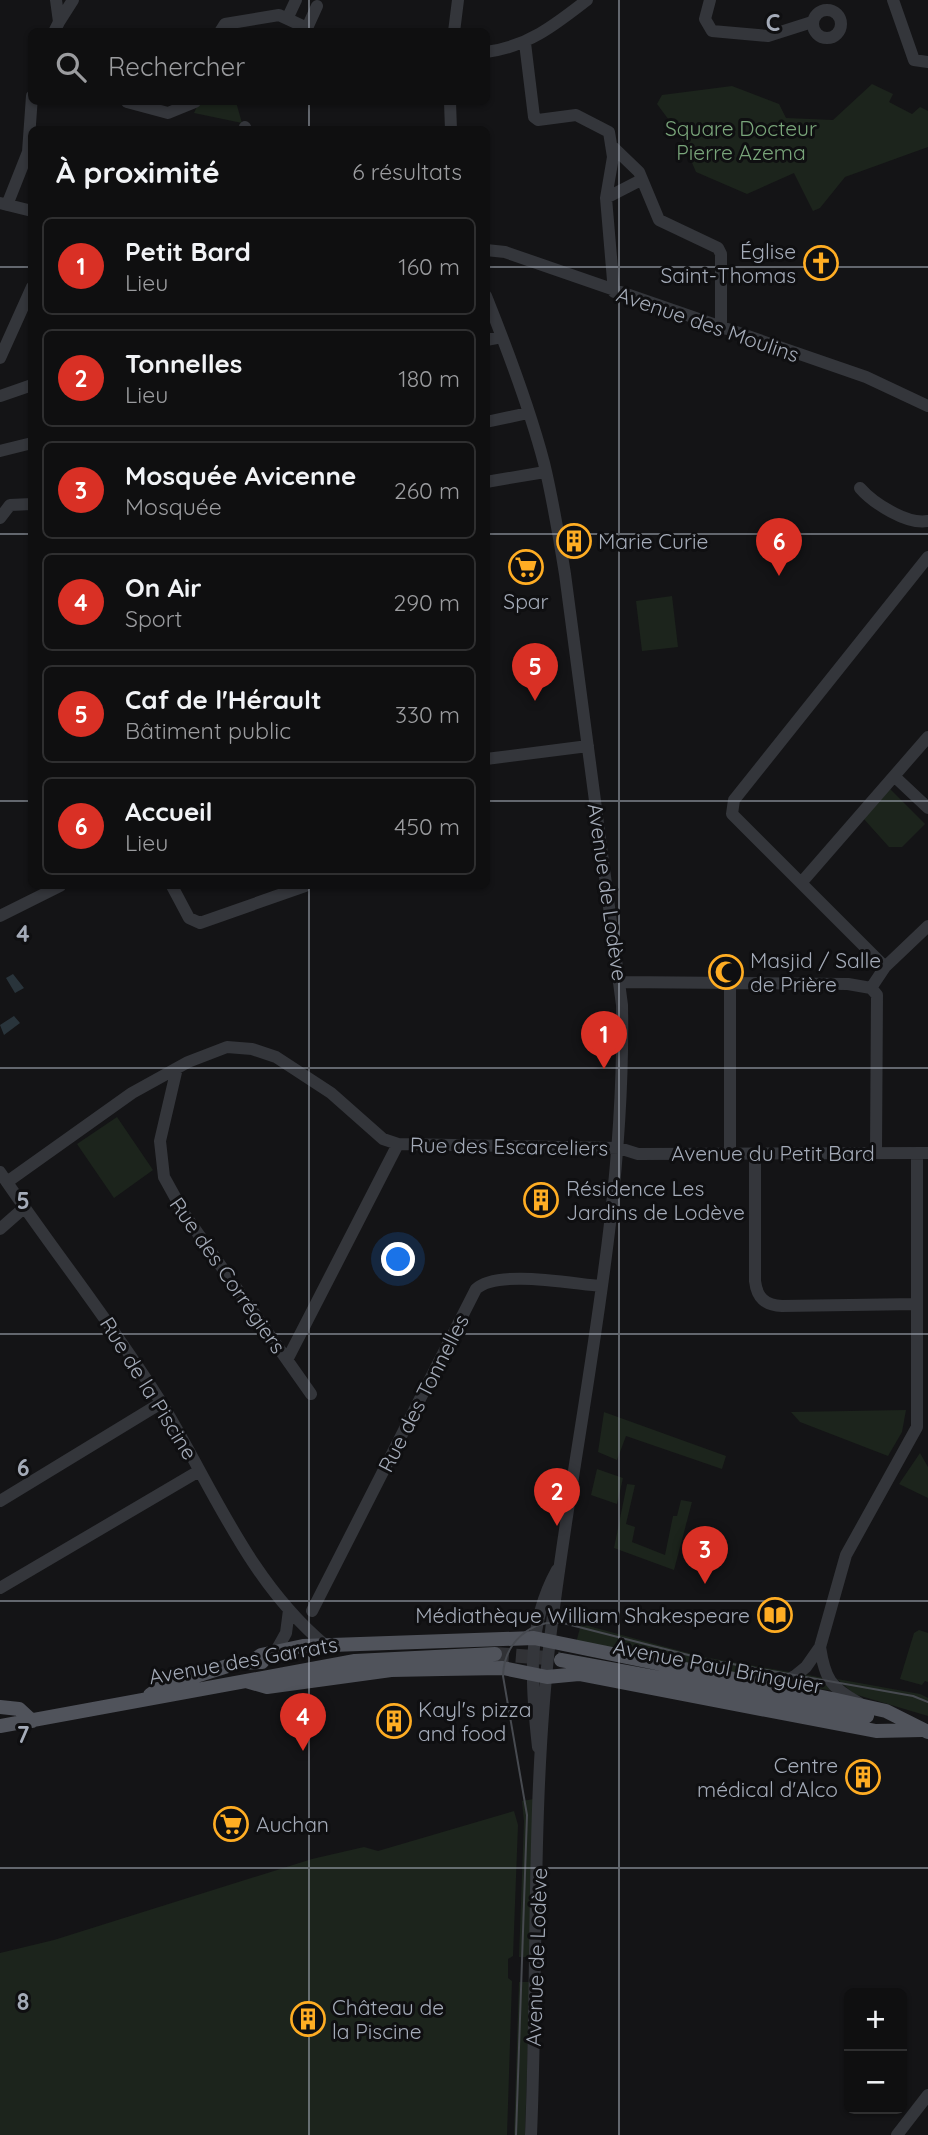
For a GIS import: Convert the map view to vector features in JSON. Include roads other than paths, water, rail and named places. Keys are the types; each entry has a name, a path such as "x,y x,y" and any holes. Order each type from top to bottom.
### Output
{"main road":[{"name":"Avenue Paul Bringuier","path":"253,1661 276,1651 325,1645 486,1642 534,1638 774,1686 926,1731"},
{"path":"144,1699 161,1687 237,1662 342,1651 354,1651 373,1658"},
{"name":"Avenue des Garrats","path":"0,1726 373,1658 495,1654"},
{"name":"Avenue Paul Bringuier","path":"561,1660 867,1712"},
{"path":"246,1681 267,1687 391,1670 503,1668 547,1676 579,1674 876,1731 897,1723"},
{"path":"0,1707 19,1709 32,1721"}],"street":[{"path":"56,0 57,27"},
{"path":"57,27 73,0"},
{"path":"288,18 296,0"},
{"path":"454,28 458,0"},
{"path":"490,52 508,50 525,43 555,26 587,0"},
{"path":"710,0 705,19 712,31 768,36 813,22"},
{"path":"893,0 914,60 928,62"},
{"path":"225,28 264,17 288,18 307,28 317,6"},
{"path":"525,43 534,117 538,120 576,115 606,130 612,146 639,172 659,220 718,248 721,329"},
{"path":"30,126 31,105"},
{"path":"138,105 168,113 188,105"},
{"path":"450,105 451,126"},
{"path":"612,146 606,198 614,292"},
{"path":"28,152 4,204 28,210"},
{"path":"606,198 641,180"},
{"name":"Avenue des Moulins","path":"490,250 505,252 614,292 866,377 928,406"},
{"path":"0,358 28,296"},
{"name":"Avenue de Lodève","path":"490,306 528,413 545,472 565,574 620,982 623,1071 619,1148 589,1392 550,1641 541,1779 531,2135"},
{"path":"490,339 502,337"},
{"path":"0,396 28,386"},
{"path":"490,421 528,413"},
{"path":"0,451 28,444"},
{"path":"490,481 545,472"},
{"path":"860,488 870,500 917,522 928,521"},
{"path":"0,518 10,505 28,504"},
{"path":"885,967 732,814 734,800 926,562"},
{"path":"801,883 928,737"},
{"path":"490,758 588,746"},
{"path":"894,776 928,808"},
{"path":"0,916 54,889"},
{"path":"174,889 189,918 200,923 296,889"},
{"path":"871,988 885,967 928,926"},
{"path":"620,982 730,982 871,988 877,995 876,1152"},
{"path":"730,982 730,1153"},
{"name":"Rue des Escarceliers","path":"3,1177 132,1093 177,1068 227,1047 265,1052 331,1093 383,1139 398,1144 619,1148"},
{"name":"Rue des Corrégiers","path":"177,1068 160,1141 164,1177 185,1215 311,1394"},
{"path":"287,1360 398,1144"},
{"name":"Avenue du Petit Bard","path":"619,1148 638,1154 923,1153"},
{"path":"755,1153 756,1293 771,1306 921,1302"},
{"path":"774,1686 801,1671 820,1647 845,1555 922,1427 923,1153"},
{"name":"Rue de la Piscine","path":"3,1177 120,1337 260,1573 289,1610 325,1645"},
{"path":"0,1228 25,1207"},
{"name":"Rue des Tonnelles","path":"312,1611 476,1289 494,1280 514,1279 601,1286"},
{"path":"2,1497 161,1403"},
{"path":"0,1588 199,1471"},
{"name":"Avenue de Lodève","path":"541,1779 531,1674 534,1638 546,1589 560,1564"},
{"path":"276,1651 286,1633 289,1610"},
{"path":"820,1647 824,1671 835,1688 867,1712"},
{"path":"897,2135 928,2095"}],"tunnel":[{"path":"495,1654 560,1659"}],"tram line":[{"path":"516,2135 527,1815 503,1676 508,1653 521,1636 540,1625 563,1623 704,1659 913,1696 928,1702"}],"place":[{"name":"Église Saint-Thomas","path":"821,263"},
{"name":"Marie Curie","path":"574,541"},
{"name":"Spar","path":"526,567"},
{"name":"Accueil","path":"779,576"},
{"name":"Caf de l'Hérault","path":"535,701"},
{"name":"Masjid / Salle de Prière","path":"726,972"},
{"name":"Petit Bard","path":"604,1069"},
{"name":"Résidence Les Jardins de Lodève","path":"541,1200"},
{"name":"Tonnelles","path":"557,1526"},
{"name":"Mosquée Avicenne","path":"705,1584"},
{"name":"Médiathèque William Shakespeare","path":"775,1615"},
{"name":"Kayl's pizza and food","path":"394,1721"},
{"name":"On Air","path":"303,1751"},
{"name":"Centre médical d'Alco","path":"863,1777"},
{"name":"Auchan","path":"231,1824"},
{"name":"Château de la Piscine","path":"308,2019"}],"park label":[{"name":"Square Docteur Pierre Azema","path":"741,140"}]}
